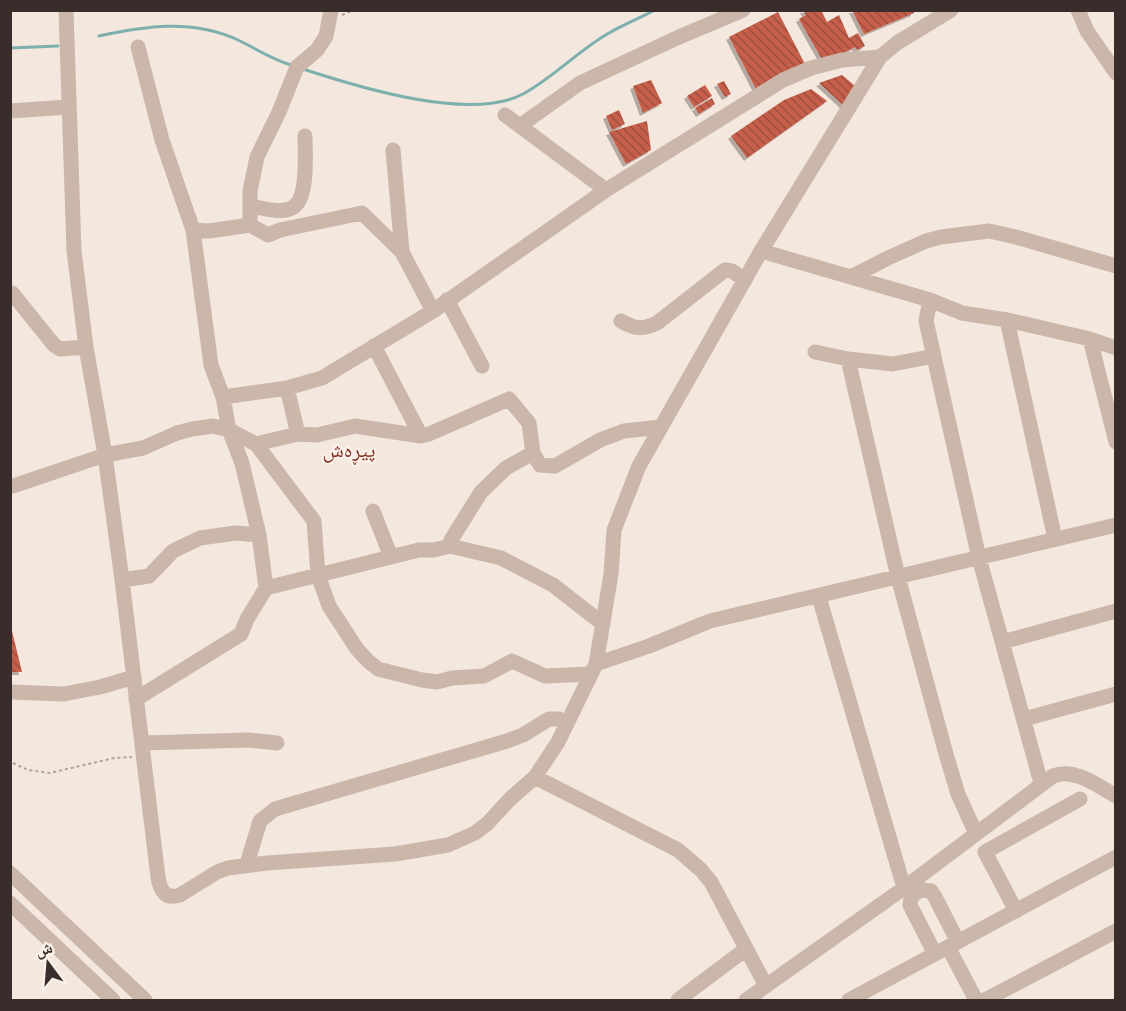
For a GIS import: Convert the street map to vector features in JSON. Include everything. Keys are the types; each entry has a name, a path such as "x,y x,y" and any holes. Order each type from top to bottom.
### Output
{"street":[{"path":"66,10 74,251 86,347 105,455 122,580 158,877 162,892 174,897 217,872 247,864 405,853 448,845 475,833 487,824 535,777 558,742 593,669 611,574 614,530 639,466 761,251 880,57 897,43 951,10"},
{"path":"250,225 250,191 257,157 279,112 297,67 318,50 326,36 331,10"},
{"path":"521,125 580,83 743,10"},
{"path":"1078,10 1087,31 1116,73"},
{"path":"136,699 241,634 266,588 259,535 242,463 229,430 223,397 211,365 193,230 162,140 138,47"},
{"path":"223,397 287,388 322,378 433,311 606,190 783,80 811,68 842,60 880,57"},
{"path":"10,111 68,107"},
{"path":"505,115 606,190"},
{"path":"250,206 282,210 292,209 296,205 304,183 304,136"},
{"path":"393,150 402,252"},
{"path":"193,230 209,231 250,225 268,235 280,230 362,213 402,252 433,311"},
{"path":"851,277 926,241 989,231 1116,266"},
{"path":"761,251 930,300 962,313 1090,339 1116,348"},
{"path":"621,321 634,329 645,328 657,323 726,270 732,271 745,280"},
{"path":"12,293 54,345 60,349 86,347"},
{"path":"447,300 482,366"},
{"path":"930,300 926,321 979,558 1041,783"},
{"path":"1007,321 1055,539"},
{"path":"1090,339 1116,442"},
{"path":"374,346 421,436"},
{"path":"814,352 893,364 934,356"},
{"path":"848,358 898,577 958,794 976,834"},
{"path":"287,388 298,434"},
{"path":"256,444 298,434 317,435 355,426 421,436 509,399 529,423 533,453 540,465 555,466 600,440 624,431 661,427"},
{"path":"10,487 105,455 143,448 192,429 213,426 229,430 256,444 314,520 318,575 329,606 357,649 378,669 437,682 452,678 484,676 512,661 545,676 593,669 710,621 1115,526"},
{"path":"450,546 451,540 481,492 506,468 533,453"},
{"path":"373,511 391,557"},
{"path":"122,580 149,576 173,551 200,538 236,533 259,535"},
{"path":"266,588 419,550 434,550 450,546 501,558 528,570 553,585 603,624"},
{"path":"819,597 904,888"},
{"path":"1002,642 1116,610"},
{"path":"10,693 64,694 134,677"},
{"path":"1024,719 1116,693"},
{"path":"247,864 260,821 275,809 507,741 523,735 549,719 559,719 567,724"},
{"path":"143,749 249,740 277,743"},
{"path":"746,1000 904,888 1041,783 1057,774 1079,776 1116,796"},
{"path":"535,777 678,850 690,859 711,882 766,986"},
{"path":"1016,911 985,852 1080,799"},
{"path":"849,1000 1116,857"},
{"path":"10,873 145,1000"},
{"path":"947,948 950,924 931,891 916,892 911,898 910,905 926,938 947,948 976,1000"},
{"path":"10,903 113,1000"},
{"path":"926,938 950,924"},
{"path":"985,1000 1116,931"},
{"path":"678,1000 746,949"}],"path":[{"path":"13,763 28,770 50,773 143,749"}],"building":[{"path":"803,10 821,10 827,22 839,15 849,38 858,33 865,46 857,50 855,47 824,63 799,19 806,15"},
{"path":"852,10 913,10 914,13 864,34"},
{"path":"778,12 806,66 757,91 729,37"},
{"path":"842,75 855,86 845,107 819,83"},
{"path":"651,80 662,103 643,113 633,86"},
{"path":"724,81 731,94 725,97 717,84"},
{"path":"705,85 712,96 694,107 687,96"},
{"path":"811,89 827,101 747,158 731,136 784,100"},
{"path":"712,98 715,104 699,114 695,108"},
{"path":"619,110 625,124 612,130 606,116"},
{"path":"647,121 651,150 626,164 609,132"},
{"path":"11,627 22,672 10,672"}],"waterway":[{"path":"303,69 414,99 445,103 501,102 523,94 587,47 655,10"},
{"path":"99,36 151,27 202,29 236,39 291,65"},
{"path":"10,48 58,46"}],"district":[{"name":"پیڕەش","path":"349,450"}]}
